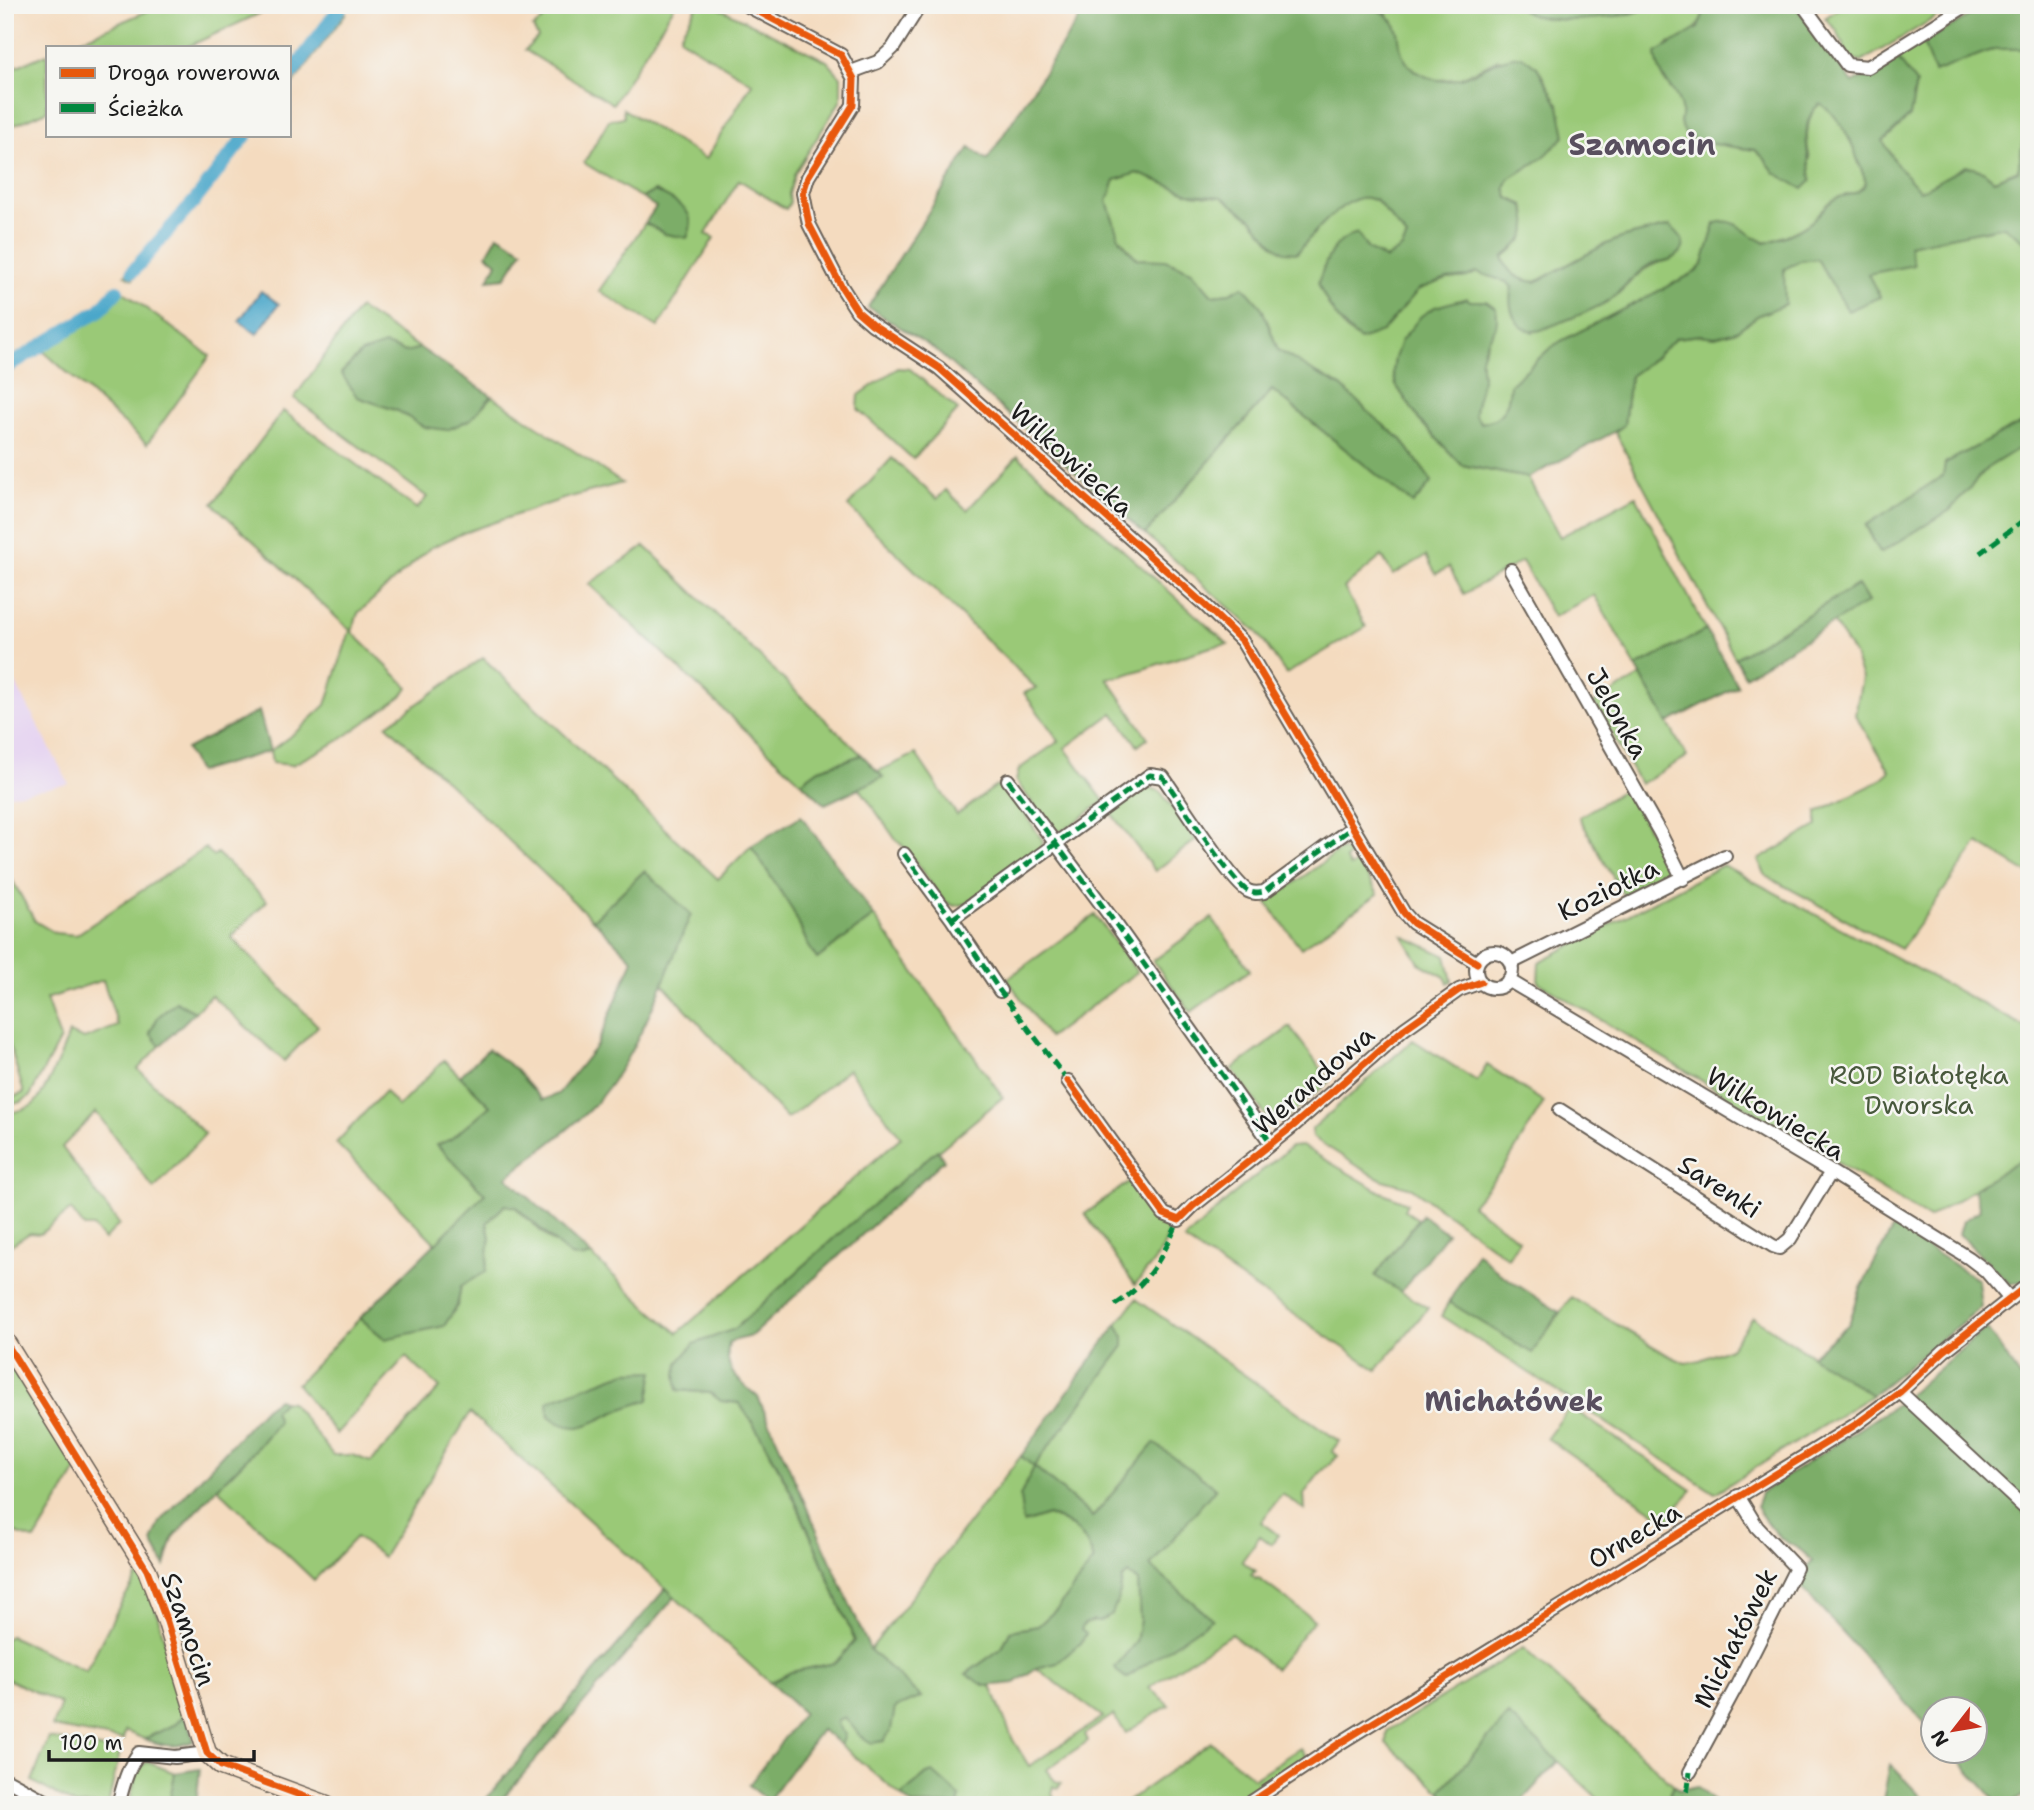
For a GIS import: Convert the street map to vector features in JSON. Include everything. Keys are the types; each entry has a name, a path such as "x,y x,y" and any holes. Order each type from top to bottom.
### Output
{"street":[{"path":"746,5 841,55 851,72 878,62 893,48 920,5"},
{"path":"1803,5 1847,65 1868,67 1967,5"},
{"name":"Wilkowiecka","path":"851,72 855,94 853,105 808,177 803,193 809,223 841,286 858,311 872,324 939,368 1242,641 1404,912 1413,923 1477,963"},
{"name":"Jelonka","path":"1511,570 1660,833 1683,879"},
{"path":"952,919 1150,775 1163,777 1230,873 1245,890 1254,894 1264,892 1353,827"},
{"path":"1008,780 1110,916 1272,1143"},
{"path":"904,854 1000,991"},
{"name":"Koziołka","path":"1511,963 1725,856"},
{"path":"1493,952 1503,954 1511,963 1508,981 1498,987 1492,988 1481,982 1476,972 1477,963 1483,955 1493,952"},
{"name":"Wilkowiecka","path":"1508,981 1831,1172 1969,1258 1986,1271 2010,1299"},
{"name":"Werandowa","path":"1068,1081 1164,1214 1180,1220 1192,1206 1272,1143 1404,1029 1459,990 1481,982"},
{"name":"Sarenki","path":"1560,1110 1779,1248 1790,1239 1831,1172"},
{"name":"Ornecka","path":"1247,1805 1349,1737 1854,1425 1900,1392 1944,1351 2029,1284"},
{"name":"Szamocin","path":"5,1341 147,1570 167,1622 206,1753"},
{"path":"1900,1392 2029,1512"},
{"name":"Michałówek","path":"1690,1772 1796,1569 1757,1527 1738,1496"},
{"path":"118,1805 124,1782 133,1760 139,1753 175,1758 206,1753 221,1766 327,1805"},
{"path":"5,1779 53,1805"}],"shaded area":[{"path":"5,663 69,784 5,796"}],"green space":[{"path":"161,5 278,5 189,46 66,46"},
{"path":"336,5 347,5 343,11 346,13 290,88 290,68"},
{"path":"559,5 675,5 613,104 525,50 538,37 533,28"},
{"path":"698,5 713,5 827,61 841,77 841,100 795,173 789,194 790,202 786,209 739,180 706,234 714,238 658,327 599,291 645,223 665,234 676,202 655,191 642,198 584,163 609,120 624,117 623,109 706,159 752,83 681,39 680,35"},
{"path":"1088,5 1367,5 1382,12 1393,22 1398,32 1402,55 1408,65 1421,75 1437,80 1461,78 1498,61 1522,56 1537,67 1559,106 1565,136 1545,156 1509,179 1505,187 1508,198 1523,205 1527,221 1525,235 1521,241 1503,257 1511,272 1524,280 1536,282 1604,245 1624,237 1670,226 1681,238 1682,249 1673,258 1644,268 1612,298 1541,330 1532,331 1519,325 1510,303 1512,287 1507,282 1477,272 1419,289 1382,332 1360,340 1335,315 1318,283 1331,252 1341,241 1357,233 1368,249 1385,259 1402,248 1407,237 1376,200 1360,198 1342,207 1325,221 1297,253 1284,252 1273,244 1252,219 1222,197 1192,194 1137,173 1115,180 1107,201 1119,238 1137,259 1165,260 1192,271 1212,295 1230,293 1243,286 1262,308 1278,350 1341,386 1402,440 1432,482 1413,504 1272,390 1145,534 934,349 868,307 970,147 987,160"},
{"path":"1367,5 1513,5 1532,15 1571,19 1628,15 1656,5 1699,5 1704,12 1695,30 1668,44 1663,79 1680,104 1680,123 1699,142 1755,150 1775,173 1810,159 1807,129 1811,114 1820,103 1844,128 1854,149 1866,182 1864,187 1833,200 1807,225 1766,243 1716,224 1703,264 1696,272 1548,350 1510,385 1506,405 1495,419 1481,423 1475,415 1482,377 1480,360 1487,343 1486,302 1470,301 1395,358 1393,372 1396,385 1421,422 1462,465 1528,478 1560,537 1636,496 1706,630 1636,667 1594,595 1553,617 1522,561 1464,594 1449,567 1436,574 1426,556 1393,575 1382,556 1344,588 1366,627 1286,674 1257,632 1145,534 1272,390 1412,503 1432,482 1402,440 1341,386 1278,350 1267,320 1230,293 1212,295 1195,276 1180,266 1137,259 1119,238 1107,201 1115,180 1137,173 1192,194 1222,197 1252,219 1273,244 1297,253 1325,221 1342,207 1360,198 1376,200 1407,237 1402,248 1386,259 1368,249 1357,233 1327,303 1345,329 1360,340 1382,332 1419,289 1447,279 1467,277 1477,272 1507,282 1512,287 1513,307 1532,332 1603,304 1642,271 1669,260 1670,226 1624,237 1604,245 1536,282 1519,278 1511,272 1503,257 1516,247 1524,235 1527,221 1524,205 1508,198 1505,187 1509,179 1545,156 1559,106 1537,67 1498,59 1459,79 1436,80 1419,74 1405,62 1399,49 1398,31 1386,12"},
{"path":"1513,5 1656,5 1612,17 1578,20 1532,15"},
{"path":"1699,5 1795,5 1853,83 1897,58 1916,83 1910,116 1883,141 1898,166 1920,191 1966,166 1983,171 1994,180 2018,171 2024,136 2029,131 2029,241 2025,242 2004,226 1909,245 1914,265 1868,274 1880,297 1848,311 1817,259 1800,261 1784,269 1785,304 1759,315 1736,331 1715,337 1700,335 1676,338 1630,376 1624,425 1614,432 1528,478 1462,465 1421,422 1396,385 1393,372 1401,341 1421,316 1435,307 1467,298 1470,301 1486,301 1496,308 1497,323 1481,357 1482,382 1475,410 1481,423 1489,421 1503,411 1510,385 1548,350 1696,272 1703,264 1715,224 1735,224 1766,243 1802,228 1833,200 1864,187 1866,182 1844,128 1820,104 1813,111 1807,129 1811,181 1803,189 1775,173 1755,150 1699,142 1686,135 1680,123 1680,103 1661,73 1656,53 1698,28 1704,12"},
{"path":"1844,5 1956,5 1861,62 1849,58 1837,31 1825,18"},
{"path":"1987,5 2029,5 2029,49 1994,49 1934,72 1923,43"},
{"path":"1923,43 1934,72 1994,49 2029,49 2029,131 2024,136 2018,170 1994,180 1983,171 1966,166 1920,192 1898,166 1883,141 1910,116 1916,83 1897,58"},
{"path":"46,54 46,111 5,129 5,71"},
{"path":"239,136 250,136 133,279 125,275 195,196"},
{"path":"655,191 684,208 690,220 687,238 665,234 645,223 656,207 642,198"},
{"path":"2005,226 2025,241 2029,241 2029,419 1866,526 1880,553 1950,510 1987,468 2029,442 2029,874 1978,843 1901,949 1766,876 1758,860 1817,826 1817,812 1876,783 1890,771 1855,715 1862,678 1854,655 1833,622 1868,602 1857,585 1735,658 1615,432 1624,425 1630,376 1676,338 1700,335 1715,337 1736,331 1759,315 1785,304 1783,269 1800,261 1817,258 1867,274 1908,245"},
{"path":"498,235 523,250 505,278 488,280 497,263 487,254"},
{"path":"116,286 210,356 147,444 42,350 5,373 5,364 97,307"},
{"path":"359,308 420,348 406,352 385,345 357,397 398,411 424,427 470,420 492,396 622,483 563,499 463,533 430,548 358,613 352,632 408,687 402,696 337,742 292,765 272,763 270,751 326,705 350,630 213,504 283,411 417,509 427,497 294,398"},
{"path":"385,345 406,352 420,348 492,396 470,420 447,430 424,427 398,411 357,397 341,373 361,353"},
{"path":"898,368 910,369 958,410 913,459 858,409 859,395"},
{"path":"2029,419 2029,442 1987,468 1950,510 1880,553 1866,525 1943,476 1945,463"},
{"path":"1018,456 1228,644 1122,676 1107,678 1148,738 1138,746 1113,713 1065,748 1104,801 1063,831 1053,831 1016,781 1019,769 1059,741 1024,693 1036,688 848,506 892,458 937,499 946,490 967,510"},
{"path":"645,546 862,755 819,769 801,782 589,584"},
{"path":"1858,585 1868,602 1745,676 1735,658"},
{"path":"1706,630 1738,686 1668,723 1636,667"},
{"path":"483,658 718,879 751,846 793,911 817,959 874,916 1003,1097 834,1238 735,1329 694,1344 678,1390 710,1393 722,1401 739,1403 774,1459 855,1641 835,1663 791,1672 770,1683 470,1413 383,1557 356,1537 314,1580 217,1488 255,1450 274,1410 283,1401 291,1402 333,1455 352,1455 371,1462 440,1388 406,1357 336,1434 297,1384 360,1318 385,1339 457,1306 461,1286 490,1238 487,1223 505,1205 515,1207 550,1240 582,1258 591,1255 678,1333 901,1137 848,1069 786,1118 662,983 690,914 644,871 593,920 387,725"},
{"path":"1641,676 1687,757 1640,784 1594,703"},
{"path":"259,711 270,751 198,772 186,749"},
{"path":"916,754 957,815 996,786 1006,786 1043,841 1041,848 966,904 954,906 944,901 859,787 883,777 878,771"},
{"path":"862,755 883,777 825,804 801,782 819,769"},
{"path":"1147,787 1160,791 1196,840 1155,871 1111,813"},
{"path":"1626,789 1669,866 1658,883 1626,900 1579,817"},
{"path":"801,816 874,916 817,959 793,911 751,846"},
{"path":"205,848 213,856 217,853 267,901 231,937 318,1026 284,1061 211,995 195,1012 176,1002 150,1033 160,1046 138,1069 205,1134 154,1189 96,1112 62,1147 119,1224 104,1240 93,1227 84,1227 71,1210 40,1234 30,1233 5,1249 5,1114 25,1109 36,1101 53,1072 69,1033 84,1039 118,1026 103,980 46,999 60,1039 30,1096 21,1102 5,1106 5,1099 24,1093 5,1029 5,867 35,921 55,933 76,935"},
{"path":"1340,850 1354,853 1345,859 1350,867 1359,862 1378,894 1301,948 1267,903"},
{"name":"ROD Białołęka Dworska","path":"1723,865 2029,1029 2029,1154 1929,1218 1538,982 1539,962"},
{"path":"644,871 691,914 650,1014 625,1062 594,1105 507,1177 591,1255 582,1258 570,1256 516,1207 505,1205 487,1223 490,1238 486,1272 461,1286 457,1306 444,1326 385,1339 360,1318 485,1194 437,1145 451,1139 490,1106 460,1076 488,1049 514,1068 542,1100 558,1094 597,1045 633,960 593,920"},
{"path":"1095,915 1137,972 1049,1038 1007,979"},
{"path":"1212,918 1250,970 1191,1012 1153,961"},
{"path":"1403,936 1446,956 1452,981 1448,983 1445,977 1419,963"},
{"path":"176,1002 195,1012 160,1046 150,1033 158,1017"},
{"path":"1290,1027 1330,1081 1283,1121 1268,1119 1232,1069"},
{"path":"1413,1040 1477,1081 1487,1065 1544,1102 1506,1165 1472,1205 1519,1240 1508,1258 1412,1188 1383,1180 1367,1172 1312,1137 1312,1129"},
{"path":"444,1060 490,1106 451,1139 485,1194 436,1244 336,1143 385,1091 398,1107"},
{"path":"1302,1146 1381,1192 1407,1203 1404,1210 1418,1219 1375,1276 1428,1308 1377,1370 1184,1240 1237,1191 1291,1147"},
{"path":"937,1150 944,1160 751,1336 729,1342 728,1360 733,1374 758,1397 870,1650 921,1697 895,1708 891,1730 884,1741 872,1743 860,1736 845,1717 837,1721 845,1735 841,1745 821,1730 768,1801 749,1785 803,1713 770,1683 791,1672 835,1663 855,1641 789,1488 757,1430 739,1403 721,1401 710,1393 678,1390 678,1363 694,1344 735,1329 834,1238"},
{"path":"2029,1154 2029,1280 2010,1284 1959,1234 1963,1221 1980,1210 1974,1189"},
{"path":"1134,1178 1161,1213 1167,1231 1163,1248 1135,1285 1085,1214"},
{"path":"1422,1215 1447,1233 1401,1292 1375,1276"},
{"path":"1894,1226 1978,1280 1981,1307 1872,1395 1811,1356 1849,1324 1860,1290"},
{"path":"1477,1252 1499,1273 1559,1312 1532,1353 1449,1302"},
{"path":"1571,1297 1685,1363 1730,1348 1753,1317 1872,1395 1715,1493 1441,1316 1449,1302 1532,1353"},
{"path":"1136,1299 1339,1441 1332,1451 1338,1456 1319,1474 1304,1494 1305,1510 1282,1494 1261,1522 1278,1535 1271,1544 1260,1536 1242,1561 1255,1571 1251,1575 1314,1620 1275,1669 1231,1634 1149,1687 1169,1705 1126,1733 1113,1715 1085,1734 1088,1741 1046,1770 1055,1781 1061,1783 1058,1789 1054,1786 1052,1794 1057,1805 958,1805 960,1796 927,1774 901,1796 841,1745 845,1735 837,1721 845,1717 861,1736 872,1743 895,1708 921,1697 870,1650 1021,1456 1034,1466 1124,1346 1124,1337 1117,1324","holes":["1154,1444 1215,1487 1150,1566 1211,1618 1116,1667 1136,1642 1140,1620 1138,1581 1128,1574 1122,1579 1120,1593 1105,1619 1084,1624 1057,1663 1036,1668 1103,1717 1029,1766 1013,1740 991,1686 985,1686 967,1673 1002,1648 1010,1631 1038,1626 1059,1607 1094,1560 1082,1537 1065,1523 1048,1515 1024,1523 1034,1467 1093,1517"]},
{"path":"1117,1324 1124,1337 1124,1346 1034,1466 1093,1517 1154,1443 1216,1488 1150,1566 1212,1619 1126,1678 1115,1667 1136,1642 1140,1620 1138,1581 1128,1574 1122,1579 1112,1614 1098,1622 1084,1624 1081,1630 1086,1634 1081,1643 1057,1663 1036,1668 1015,1683 985,1686 966,1674 1002,1648 1010,1631 1038,1626 1059,1607 1094,1560 1087,1543 1065,1522 1048,1515 1023,1523 1020,1496 1034,1467 1021,1456"},
{"path":"1986,1328 2029,1389 2029,1793 2006,1805 2000,1805 1963,1764 1988,1764 1988,1694 1918,1694 1918,1716 1797,1583 1812,1561 1800,1549 1781,1538 1756,1507 1761,1493 1900,1402"},
{"path":"5,1348 78,1468 35,1540 5,1529"},
{"path":"654,1371 649,1400 585,1426 568,1426 549,1416 548,1401 626,1372"},
{"path":"278,1399 283,1401 274,1410 278,1422 173,1538 165,1566 152,1542 160,1522 265,1408"},
{"path":"1570,1407 1692,1490 1677,1506 1678,1511 1667,1521 1547,1438"},
{"path":"141,1571 152,1595 185,1714 176,1724 144,1739 125,1731 123,1740 52,1727 61,1704 5,1678 5,1639 10,1636 86,1671 121,1603"},
{"path":"666,1588 675,1597 497,1805 481,1805"},
{"path":"1523,1648 1674,1785 1664,1805 1605,1805 1509,1716 1440,1791 1386,1743 1387,1731"},
{"path":"185,1714 194,1741 169,1746 144,1739 176,1724"},
{"path":"1509,1715 1558,1761 1518,1805 1455,1805 1440,1791"},
{"path":"49,1738 120,1752 108,1805 75,1805 32,1781"},
{"path":"1211,1742 1254,1778 1300,1748 1306,1756 1235,1805 1122,1805"},
{"path":"147,1762 175,1773 169,1805 129,1805 137,1770"},
{"path":"1890,1764 1929,1805 1882,1805"},
{"path":"200,1769 196,1805 169,1805 175,1773"},
{"path":"933,1772 960,1796 958,1805 912,1805 901,1796"},
{"path":"1674,1785 1681,1790 1697,1786 1718,1805 1664,1805"}],"water":[{"path":"261,291 279,304 257,334 239,321"}],"waterway":[{"path":"290,76 342,5"},
{"path":"133,271 197,198 245,136"},
{"path":"5,368 100,310 117,291"}],"marked path":[{"path":"1980,553 2029,516"},
{"path":"952,919 1150,775 1163,777 1230,872 1252,893 1264,892 1353,827"},
{"path":"1008,780 1110,916 1271,1143"},
{"path":"904,854 1000,991 1068,1081"},
{"path":"1115,1305 1137,1288 1154,1268 1179,1220"},
{"path":"1680,1805 1688,1788 1690,1772"}],"cycle path":[{"path":"746,5 841,55 854,79 853,105 808,177 803,193 809,224 857,311 872,324 939,368 1242,641 1404,913 1413,923 1477,963"},
{"path":"1068,1081 1164,1214 1179,1220 1293,1126 1404,1029 1459,990 1481,982"},
{"path":"1247,1805 1340,1743 1855,1425 1900,1392 1944,1351 2029,1284"},
{"path":"5,1341 147,1570 167,1622 207,1753 221,1766 327,1805"}],"district":[{"name":"Szamocin","path":"1642,144"},
{"name":"Michałówek","path":"1514,1401"}]}
